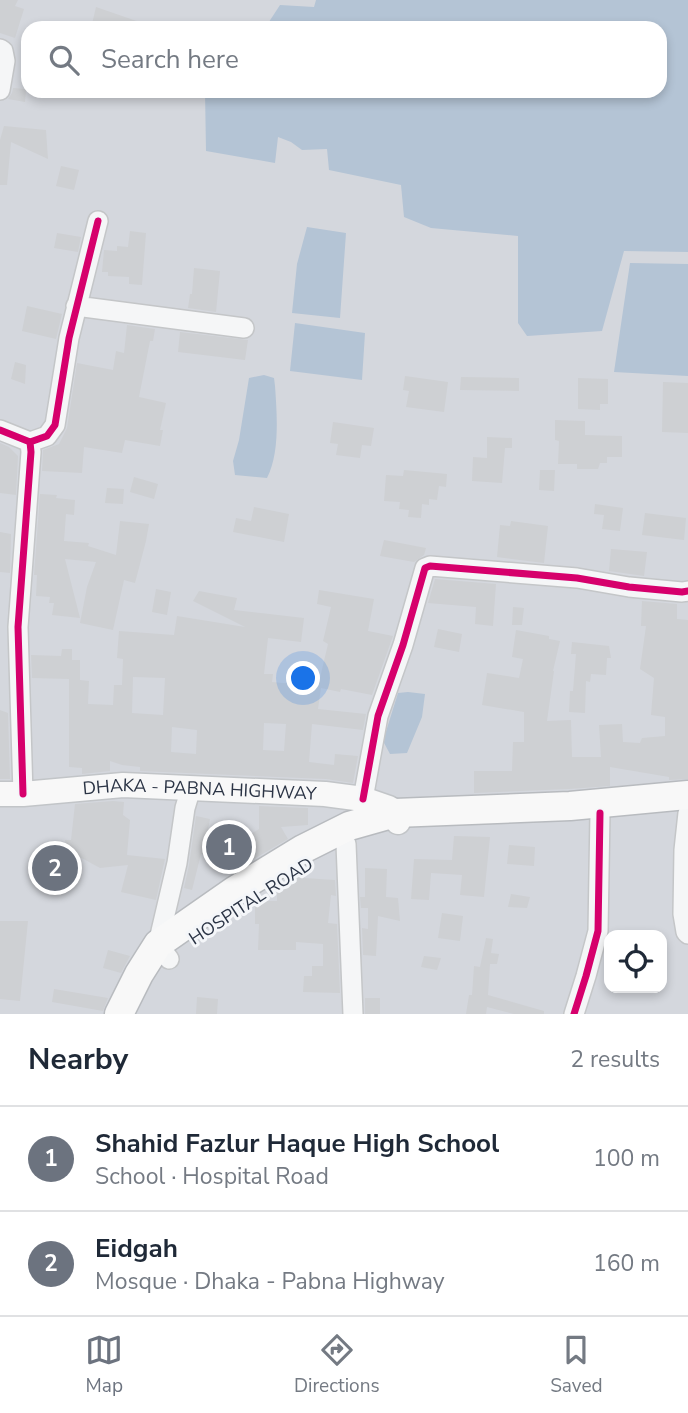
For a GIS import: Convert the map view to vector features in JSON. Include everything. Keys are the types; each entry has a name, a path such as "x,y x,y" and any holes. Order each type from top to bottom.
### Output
{"highway":[{"name":"DHAKA - PABNA HIGHWAY","path":"397,818 688,795"},
{"name":"DHAKA - PABNA HIGHWAY","path":"397,818 600,813 688,804"},
{"name":"HOSPITAL ROAD","path":"163,951 181,946 302,866 397,818"},
{"name":"HOSPITAL ROAD","path":"119,1014 139,974 234,891 303,849 349,826 397,818"},
{"name":"HOSPITAL ROAD","path":"134,1014 163,951"}],"main road":[{"name":"DHAKA - PABNA HIGHWAY","path":"12,794 123,785 325,794 363,799 389,808 397,818"}],"street":[{"path":"0,49 5,55 5,61 0,90"},
{"path":"0,430 30,442 47,436 55,425 69,338 98,221"},
{"path":"76,306 244,328"},
{"path":"12,794 18,627 32,452 30,442"},
{"path":"363,799 378,716 403,645 425,568 430,566 577,578 629,587 688,592"},
{"path":"163,951 185,808 191,788"},
{"path":"574,1014 598,931 600,813"},
{"path":"688,813 684,850 683,914 688,934"},
{"path":"346,844 353,1014"}],"shaded area":[{"path":"0,0 688,0 688,1014 0,1014"}],"water":[{"path":"316,0 688,0 688,252 624,251 602,331 527,336 518,323 518,236 431,228 404,217 401,185 329,170 327,149 302,150 278,137 275,163 206,151 205,98 667,98 667,21 270,21 280,5 314,7"},
{"path":"307,227 346,233 340,318 292,313 297,264"},
{"path":"630,263 688,264 688,376 614,372"},
{"path":"295,323 365,333 362,380 290,371"},
{"path":"264,375 274,378 275,386 277,433 271,468 267,478 235,475 233,461 249,378"},
{"path":"398,693 425,694 422,717 407,753 390,754 383,741"}],"building":[{"path":"0,0 18,0 15,6 24,9 15,38 0,33"},
{"path":"96,7 137,21 93,21"},
{"path":"13,88 21,89 21,98 25,98 25,102 8,99"},
{"path":"4,126 46,130 48,159 11,142 7,185 0,185 0,140"},
{"path":"61,166 79,170 74,190 56,186"},
{"path":"130,231 146,233 142,285 129,284 129,277 108,276 108,272 102,272 104,250 117,251 117,246 128,247"},
{"path":"57,233 81,237 78,252 54,248"},
{"path":"194,268 220,271 216,312 188,308"},
{"path":"27,306 62,314 56,339 22,331"},
{"path":"127,325 155,329 153,341 150,341 139,397 166,403 160,430 163,430 160,446 125,440 122,453 84,447 82,473 42,471 43,450 59,444 67,428 77,363 113,370 116,351 124,353"},
{"path":"180,332 248,340 245,360 178,352"},
{"path":"15,362 26,365 25,384 11,379"},
{"path":"405,376 448,382 444,412 406,407 409,391 403,390"},
{"path":"461,377 519,378 519,391 460,390"},
{"path":"578,378 608,379 608,404 600,404 600,410 578,409"},
{"path":"663,382 688,383 688,433 662,432"},
{"path":"555,420 585,421 585,435 622,436 622,457 607,457 607,463 600,463 598,469 577,469 577,464 558,464 559,441 555,440"},
{"path":"333,422 374,428 371,446 362,445 360,458 336,455 338,444 330,443"},
{"path":"487,437 512,438 512,448 505,448 502,483 472,481 473,457 487,458"},
{"path":"0,443 18,456 16,495 0,493"},
{"path":"404,470 447,474 446,487 439,486 437,500 429,499 429,505 422,504 421,518 408,517 409,510 399,509 400,502 384,501 386,475 403,476"},
{"path":"540,470 555,470 554,491 539,490"},
{"path":"134,477 158,484 154,499 130,492"},
{"path":"107,488 124,489 123,504 105,503"},
{"path":"40,494 75,500 74,515 66,514 64,541 89,543 88,546 116,555 120,521 149,524 135,583 124,580 113,630 80,623 87,587 96,562 65,559 80,618 52,615 54,603 49,603 50,597 36,596 37,575 34,575"},
{"path":"595,504 623,508 620,531 602,529 604,515 594,514"},
{"path":"254,507 289,514 284,542 233,532 236,518 251,521"},
{"path":"645,513 686,518 684,540 642,535"},
{"path":"511,521 548,526 544,563 497,557 500,525 510,526"},
{"path":"0,532 11,534 10,573 0,572"},
{"path":"384,540 426,548 424,555 414,562 380,556"},
{"path":"611,549 647,552 644,576 609,571"},
{"path":"435,579 496,584 493,626 475,624 476,607 428,603"},
{"path":"156,589 171,592 167,615 152,612"},
{"path":"319,590 374,599 368,631 393,636 372,695 321,688 318,709 366,714 363,730 312,724 309,762 334,765 335,754 358,756 353,783 326,779 140,771 140,767 110,761 110,771 82,774 82,768 69,767 69,679 32,678 31,655 61,656 62,649 72,649 72,660 80,660 80,680 89,681 88,704 113,705 114,685 122,685 123,659 117,658 119,631 174,635 177,616 245,627 193,601 199,591 237,598 234,610 304,618 301,642 268,638 264,674 273,674 272,682 318,686 328,644 323,641 331,607 317,604","holes":["133,677 165,678 163,715 132,713","264,723 286,724 284,751 263,750","172,727 197,730 196,754 171,752"]},
{"path":"642,601 677,604 677,619 688,620 688,779 669,780 669,777 610,767 610,786 474,793 474,771 512,771 513,742 524,742 524,712 482,705 487,673 519,678 523,659 512,657 516,630 549,636 549,639 560,641 547,721 571,720 572,757 601,757 599,725 622,724 623,742 640,743 642,738 665,736 665,717 651,715 654,678 640,669 646,626 641,626"},
{"path":"513,607 524,608 522,625 512,625"},
{"path":"438,629 462,634 459,652 434,647"},
{"path":"572,642 609,646 611,658 607,658 606,675 591,674 590,682 586,681 585,713 569,712 576,654 571,654"},
{"path":"0,710 8,713 10,779 0,779"},
{"path":"124,802 123,815 130,820 127,855 165,859 156,900 121,892 128,865 100,868 67,850 65,840 71,840 75,804"},
{"path":"259,806 308,808 308,825 281,827 288,839 242,866 201,854 192,890 184,888 196,816 210,819 207,835 233,844 259,829"},
{"path":"454,836 490,837 484,897 460,895 462,875 431,873 429,900 411,899 414,859 452,860"},
{"path":"509,845 535,847 534,866 507,864"},
{"path":"365,868 387,869 386,897 398,898 400,921 378,916 376,956 363,955 362,928 368,929 368,908 361,908 360,897 365,897"},
{"path":"289,877 335,880 336,896 331,895 328,923 337,924 340,993 303,992 304,976 312,976 312,966 323,966 323,944 296,942 296,950 258,950 259,924 255,924 255,901 277,901 277,886 289,887"},
{"path":"511,894 530,897 527,908 508,907"},
{"path":"442,913 463,916 460,941 438,938"},
{"path":"0,921 28,921 20,1001 0,999"},
{"path":"486,938 493,939 491,953 499,954 497,964 490,964 488,995 544,1011 544,1014 514,1014 487,1007 486,1014 466,1014 469,995 472,995 474,966 480,967"},
{"path":"108,950 130,956 121,973 103,968"},
{"path":"424,956 441,958 437,970 421,967"},
{"path":"54,989 108,998 103,1011 52,1002"},
{"path":"197,997 218,999 217,1014 196,1014"},
{"path":"365,998 380,998 380,1014 365,1014"}],"cycle path":[{"path":"30,442 47,436 55,425 69,338 98,221"},
{"path":"0,430 30,442 31,452 18,627 23,794"},
{"path":"363,799 378,716 403,645 425,568 430,566 577,578 629,587 688,591"},
{"path":"574,1014 598,931 600,813"}],"place":[{"name":"Shahid Fazlur Haque High School","path":"229,847"},
{"name":"Eidgah","path":"55,868"}]}
